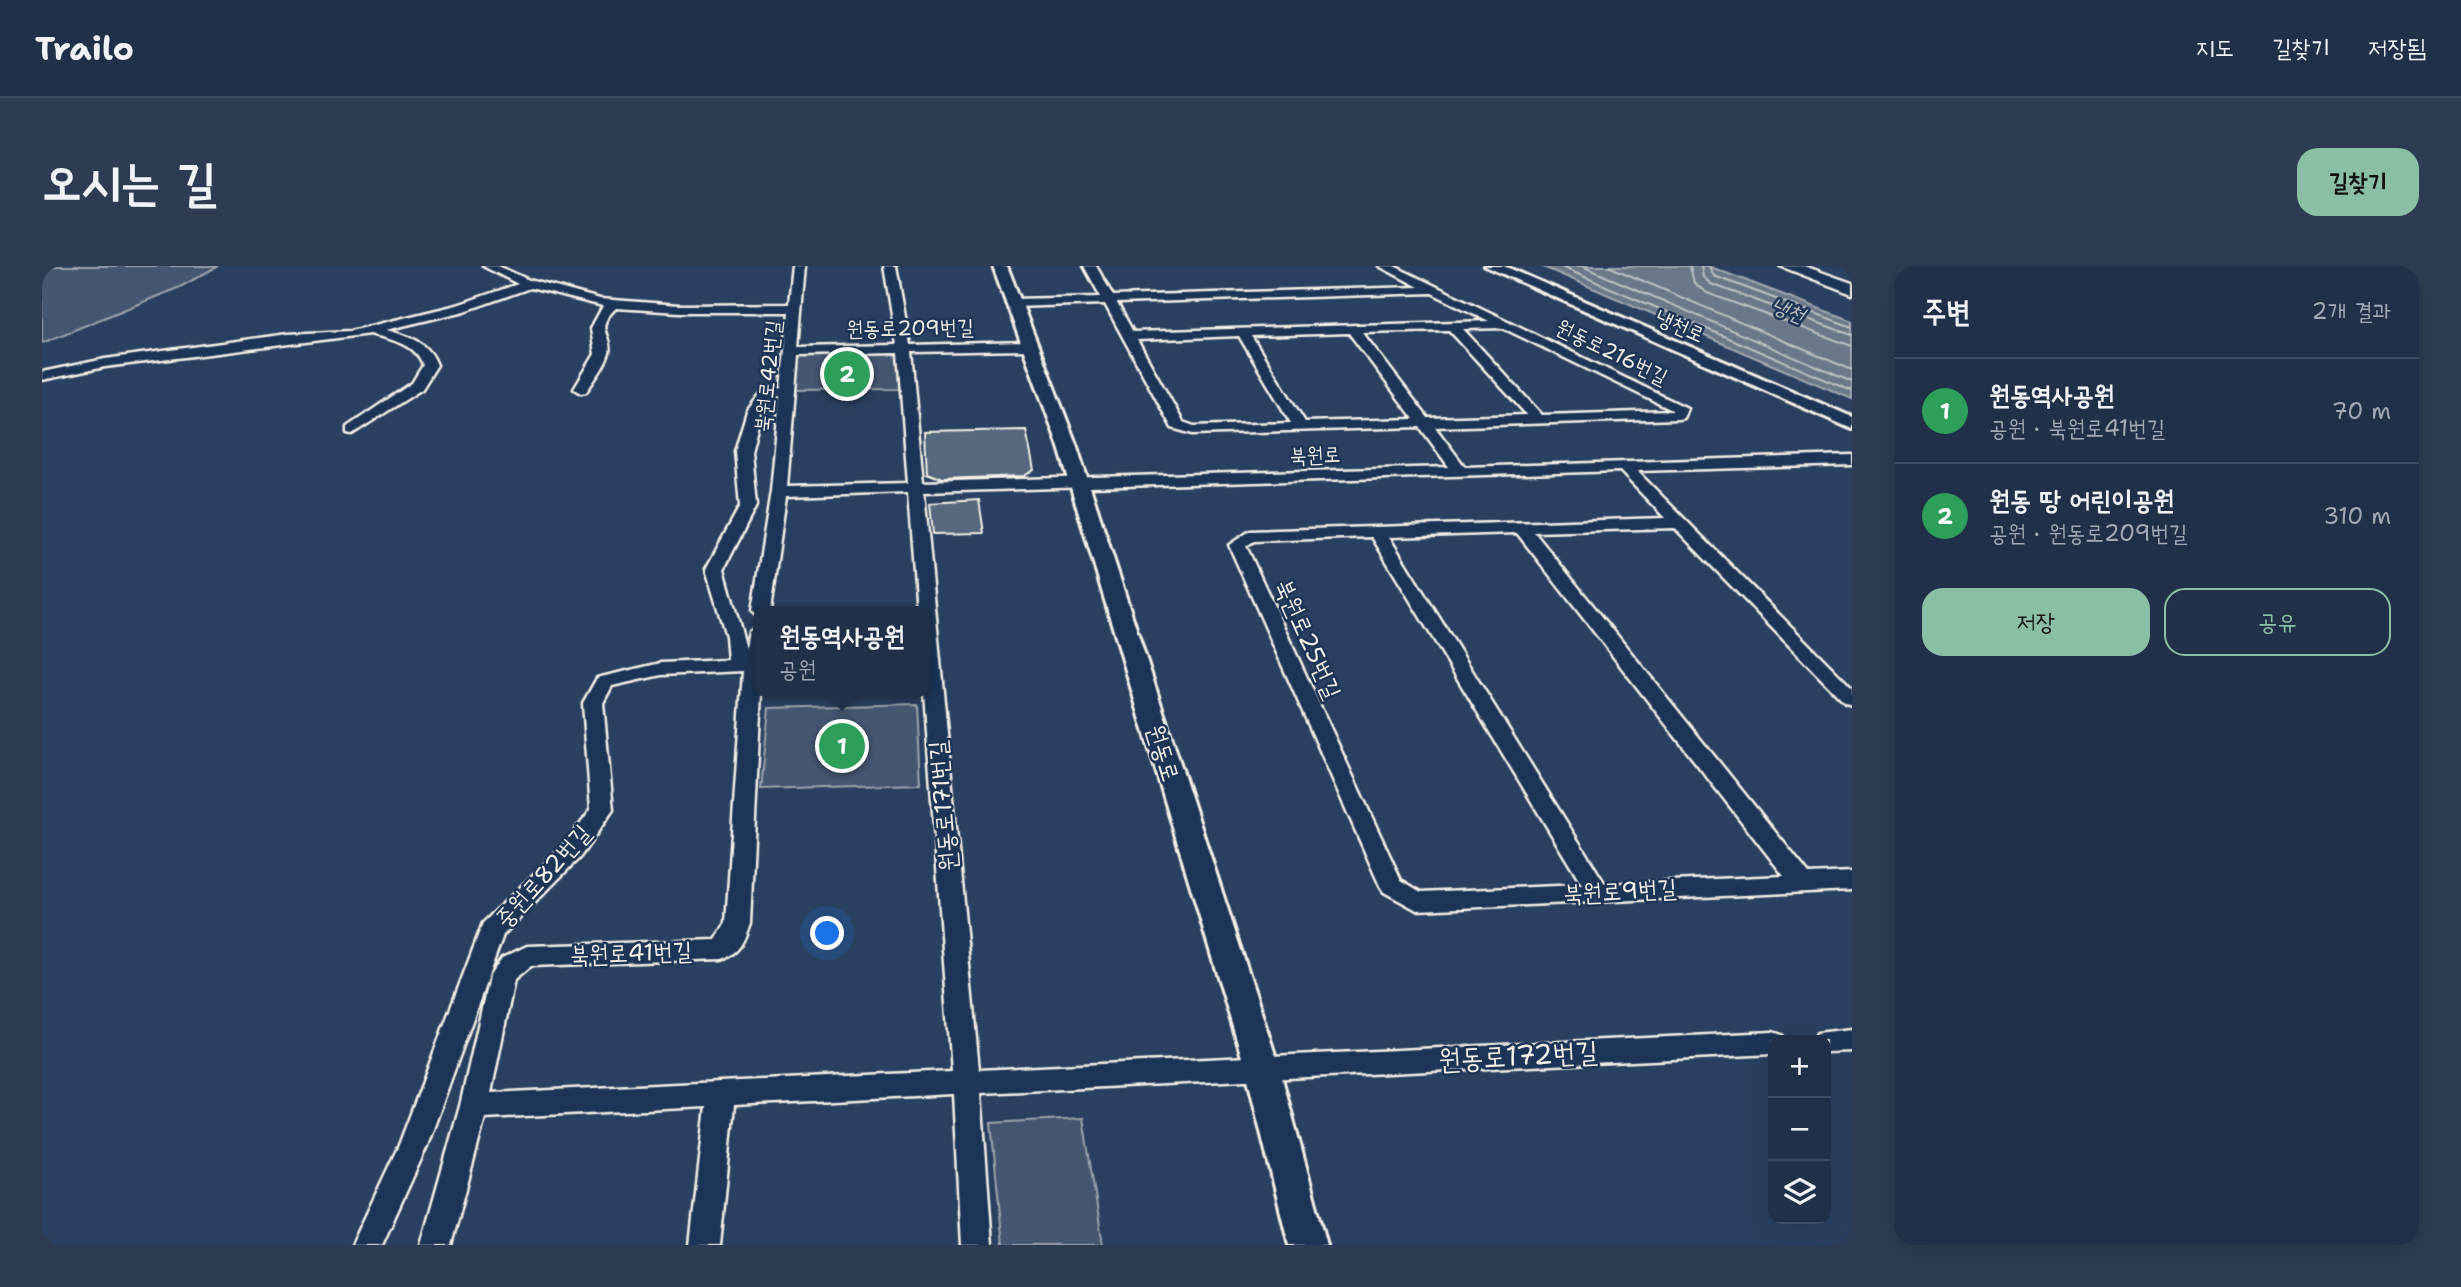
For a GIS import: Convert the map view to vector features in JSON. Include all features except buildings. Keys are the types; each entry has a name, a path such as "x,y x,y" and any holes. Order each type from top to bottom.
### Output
{"main road":[{"path":"1788,266 1852,289"}],"street":[{"path":"489,266 575,300 612,305 797,307"},
{"name":"북원로42번길","path":"779,491 799,266"},
{"name":"원동로171번길","path":"890,266 904,349 925,606"},
{"name":"원동로","path":"1000,266 1079,482 1262,1067 1308,1245"},
{"path":"1090,266 1110,301"},
{"path":"1385,266 1435,290"},
{"name":"냉천로","path":"1492,266 1852,424"},
{"path":"42,376 105,363 288,338 335,337 461,307 531,284"},
{"name":"원동로216번길","path":"1013,303 1435,290 1679,408 1678,415 1193,430 1177,425 1110,301"},
{"path":"581,389 605,350 604,340 597,333 598,324 602,314 612,305"},
{"name":"원동로216번길","path":"1128,336 1508,324"},
{"path":"1453,326 1539,420"},
{"path":"1353,329 1461,472"},
{"path":"352,430 417,386 430,365 427,351 419,344 371,330"},
{"path":"1243,333 1301,427"},
{"name":"원동로209번길","path":"790,351 1030,346"},
{"path":"745,665 715,569 748,506 743,451 754,411 767,395 786,391"},
{"name":"북원로","path":"779,491 1852,460"},
{"path":"1624,467 1852,699"},
{"path":"762,606 779,491"},
{"name":"북원로25번길","path":"1392,886 1237,545 1250,536 1679,523"},
{"path":"1522,528 1803,883"},
{"path":"1378,533 1598,892"},
{"name":"북원로41번길","path":"436,1245 474,1106 502,977 511,965 527,956 722,950 732,940 738,923 745,665 753,645"},
{"name":"중원로82번길","path":"367,1245 413,1146 492,930 572,851 602,810 593,703 604,682 643,670 674,666 745,665"},
{"name":"원동로171번길","path":"931,670 967,1083 977,1245"},
{"name":"북원로9번길","path":"1392,886 1417,901 1852,881"},
{"path":"1831,1041 1852,1040"},
{"name":"원동로172번길","path":"1262,1067 1768,1043"},
{"path":"474,1106 721,1096 1262,1067"},
{"path":"705,1245 721,1096"}],"shaded area":[{"path":"42,266 218,266 180,287 42,343"},
{"path":"888,353 898,357 899,389 793,390 798,358 805,354"},
{"path":"917,704 921,784 761,789 769,708"},
{"path":"1083,1118 1103,1245 1003,1245 991,1123"}],"water":[{"name":"냉천","path":"1541,266 1708,266 1852,321 1852,399"}],"place":[{"name":"원동 땅 어린이공원","path":"847,374"},
{"name":"원동역사공원","path":"842,746"}]}
